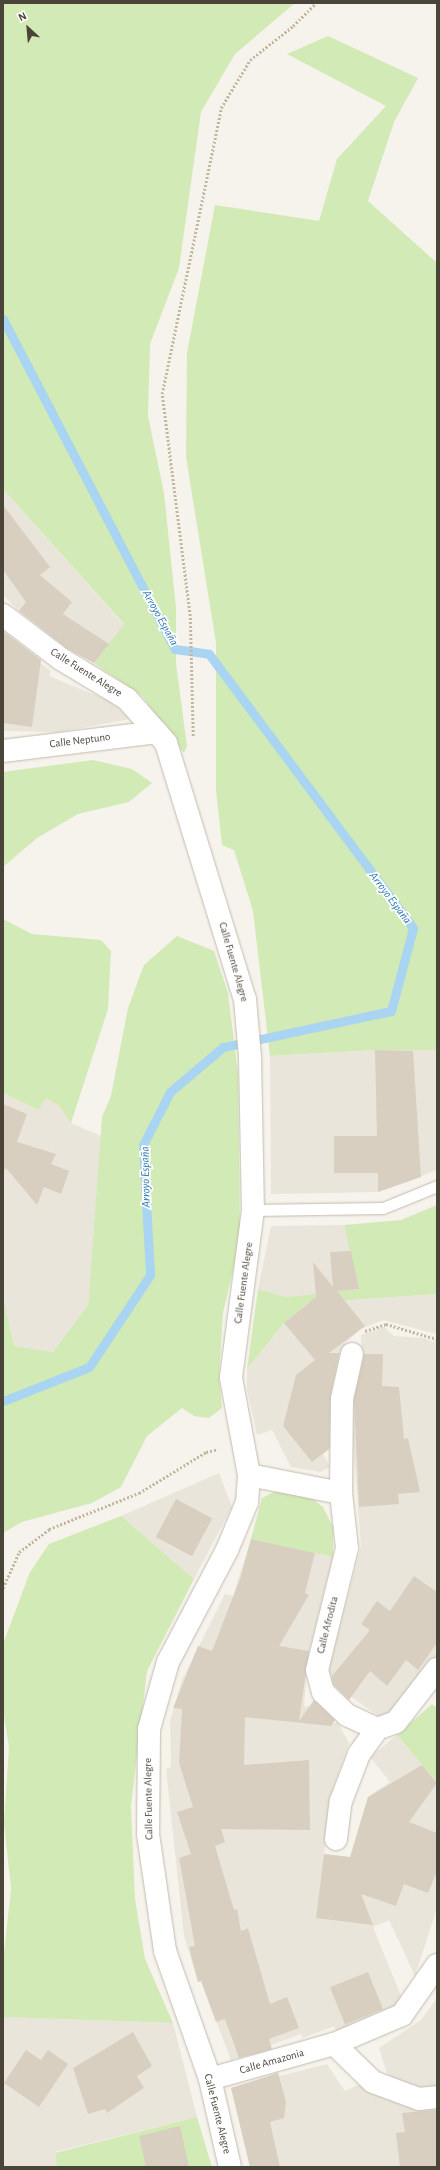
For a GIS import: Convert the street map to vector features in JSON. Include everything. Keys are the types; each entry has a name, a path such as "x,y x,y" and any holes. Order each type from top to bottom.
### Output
{"street":[{"name":"Calle Fuente Alegre","path":"3,615 61,659 127,699 166,743 245,999 250,1057 253,1210 231,1378 249,1475 247,1502 227,1550 168,1662 149,1729 148,1834 165,1950 210,2079 230,2167"},
{"name":"Calle Neptuno","path":"3,751 157,732"},
{"name":"Calle Afrodita","path":"352,1354 342,1399 341,1493 348,1548 317,1670 323,1692 347,1716 376,1729"},
{"path":"249,1475 341,1493"},
{"path":"336,1839 341,1801 359,1754 376,1729 396,1722 437,1669"},
{"name":"Calle Amazonia","path":"210,2079 334,2044 402,2016 437,1965"},
{"path":"334,2044 373,2082 419,2099 437,2097"}],"lane":[{"path":"253,1210 383,1208 437,1186"}],"path":[{"path":"190,669 190,616 162,394 203,181 221,108 250,60 293,26 316,3"},
{"path":"352,1354 361,1332 386,1324 437,1338"},
{"path":"3,1588 19,1552 49,1529 139,1493 206,1452 242,1443"}],"shaded area":[{"path":"3,489 124,625 94,663 19,611 3,595"},
{"path":"3,634 51,671 49,676 112,702 130,719 59,732 3,731"},
{"path":"375,1050 437,1050 437,1170 378,1192 271,1194 270,1056"},
{"path":"3,1093 37,1110 46,1098 59,1106 71,1123 101,1136 88,1305 53,1352 14,1346 3,1296"},
{"path":"344,1225 359,1289 286,1297 258,1289 271,1226"},
{"path":"437,1294 437,1334 383,1320 361,1329 345,1343 344,1368 327,1385 334,1395 334,1445 323,1454 330,1467 320,1472 291,1467 272,1430 257,1435 247,1390 247,1369 284,1323 308,1303"},
{"path":"384,1327 394,1336 423,1338 437,1343 437,1658 386,1721 328,1681 327,1676 361,1546 350,1404 362,1367 361,1335"},
{"path":"219,1473 232,1507 194,1579 121,1516"},
{"path":"251,1539 333,1557 309,1651 304,1706 321,1708 321,1723 338,1723 349,1743 333,1789 324,1854 376,1860 356,1837 368,1797 390,1782 370,1757 397,1735 437,1782 437,1908 415,1976 389,1920 373,1927 403,2001 385,2013 337,2032 334,2026 303,2038 301,2034 231,2060 201,1981 198,1982 184,1936 166,1769 171,1767 170,1721 182,1680 225,1594 233,1596"},
{"path":"437,1998 437,2086 415,2087 393,2080 386,2071 379,2048 421,2020"},
{"path":"3,2017 173,2023 197,2117 55,2152 57,2167 3,2167"},
{"path":"327,2064 345,2091 358,2085 367,2086 405,2106 437,2106 437,2167 250,2167 231,2088"}],"green space":[{"path":"3,3 295,3 235,54 201,112 179,268 150,344 148,416 164,493 176,608 176,664 187,746 184,753 142,696 94,663 124,624 3,489"},
{"path":"328,36 418,78 394,122 368,201 437,263 437,1050 375,1050 270,1056 253,911 234,850 222,845 216,790 216,643 186,457 187,353 215,205 319,221 337,159 386,106 287,54"},
{"path":"93,760 132,769 152,783 129,802 78,814 37,838 3,867 3,772"},
{"path":"3,919 32,934 101,940 111,951 108,1009 71,1123 59,1106 46,1098 38,1110 3,1093"},
{"path":"177,936 214,951 228,993 238,1073 240,1240 223,1313 219,1377 222,1408 209,1418 194,1416 182,1408 147,1436 121,1487 92,1503 22,1522 3,1533 3,1296 14,1346 53,1352 88,1305 102,1117 111,1096 128,1008 144,965"},
{"path":"437,1205 437,1294 308,1303 284,1323 247,1369 258,1289 286,1297 358,1289 344,1225 401,1220"},
{"path":"291,1491 309,1496 323,1507 333,1527 333,1557 251,1539 262,1498 274,1492"},
{"path":"121,1516 194,1579 147,1671 131,1806 135,1899 145,1959 173,2023 3,2017 3,1962 11,1889 4,1823 9,1747 3,1710 3,1644 30,1572 49,1544"},
{"path":"432,1704 437,1708 437,1782 397,1735"},
{"path":"197,2117 212,2167 57,2167 55,2153"}],"building":[{"path":"3,505 50,567 40,575 72,602 63,614 109,644 94,663 68,649 19,611 26,602 3,570"},
{"path":"3,631 41,660 32,727 3,723"},
{"path":"375,1050 413,1051 421,1177 378,1192 378,1173 334,1173 334,1136 377,1136"},
{"path":"3,1104 27,1114 17,1142 56,1154 51,1164 69,1171 61,1194 44,1187 37,1205 6,1168 3,1172"},
{"path":"351,1251 359,1289 337,1291 365,1326 329,1353 339,1353 330,1399 329,1449 312,1462 283,1426 296,1375 315,1360 284,1323 316,1297 313,1262 333,1287 330,1252"},
{"path":"364,1354 383,1354 382,1386 399,1387 404,1439 408,1438 420,1492 398,1494 399,1504 359,1507 354,1400"},
{"path":"176,1499 212,1518 192,1556 156,1537"},
{"path":"251,1539 315,1553 305,1593 309,1595 279,1646 309,1651 299,1721 314,1700 335,1720 331,1726 245,1717 244,1765 309,1760 310,1830 221,1829 225,1842 215,1846 234,1910 237,1909 241,1931 248,1928 270,2004 287,1997 299,2028 269,2039 272,2049 239,2058 225,2019 216,2022 201,1981 198,1982 189,1947 195,1946 179,1858 191,1854 177,1812 193,1807 179,1763 182,1709 173,1708 198,1646 212,1651 240,1579"},
{"path":"414,1576 437,1592 437,1643 418,1670 406,1660 387,1686 370,1671 349,1700 334,1685 332,1676 370,1630 361,1624 377,1601 390,1611"},
{"path":"422,1765 437,1783 409,1822 437,1833 437,1871 428,1893 404,1884 396,1906 361,1894 373,1925 316,1918 324,1854 350,1857 368,1797"},
{"path":"368,1972 383,2009 345,2024 330,1987"},
{"path":"133,2032 152,2066 137,2076 144,2088 107,2113 105,2109 88,2114 73,2068"},
{"path":"26,2050 41,2060 48,2050 68,2064 39,2107 4,2083"},
{"path":"278,2073 286,2101 284,2118 270,2122 280,2167 250,2167 231,2088"},
{"path":"437,2110 437,2167 400,2167 396,2133 405,2132 402,2113"},
{"path":"180,2126 189,2167 146,2167 139,2136"}],"waterway":[{"name":"Arroyo España","path":"3,319 175,649 209,654 413,928 391,1011 223,1047 170,1092 143,1145 150,1275 89,1367 3,1401"}]}
